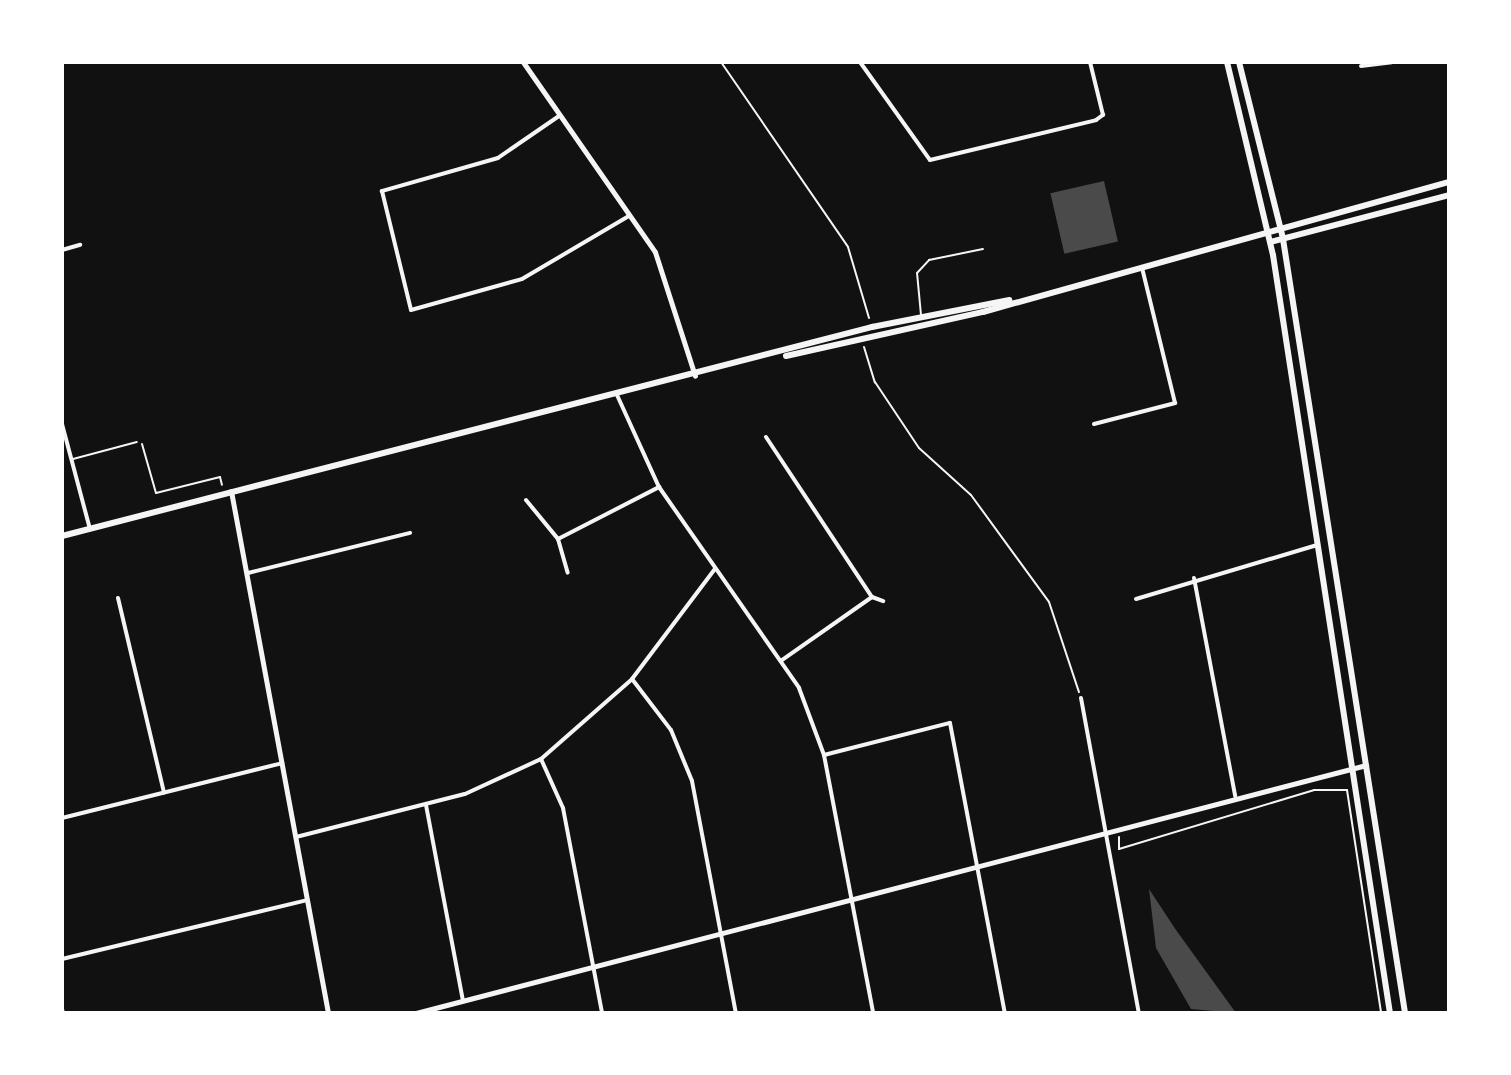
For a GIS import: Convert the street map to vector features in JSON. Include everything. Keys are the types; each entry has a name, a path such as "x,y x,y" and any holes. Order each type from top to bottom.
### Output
{"main road":[{"path":"1227,62 1270,242 1320,544 1390,1013"},
{"path":"1239,62 1281,225 1405,1013"},
{"path":"62,536 231,490 755,361 921,315 1009,300 1253,237 1267,228 1449,182"},
{"path":"1253,237 1270,242 1449,195"},
{"path":"755,361 983,312 1009,300"}],"street":[{"path":"371,62 398,62"},
{"path":"523,62 629,216 666,280 695,376"},
{"path":"860,62 930,160 1096,120 1103,115 1090,62"},
{"path":"1361,66 1392,62"},
{"path":"559,116 498,158 382,191 411,310 522,279 629,216"},
{"path":"62,250 80,245"},
{"path":"1094,424 1175,403 1142,266"},
{"path":"617,395 659,487 782,660 824,755 873,1013"},
{"path":"62,424 90,529"},
{"path":"766,437 872,597 883,601"},
{"path":"558,539 659,487"},
{"path":"231,490 328,1013"},
{"path":"526,500 558,539 568,573"},
{"path":"248,573 410,533"},
{"path":"1136,599 1194,578 1320,544"},
{"path":"296,837 426,805 541,759 632,679 715,569"},
{"path":"1194,578 1235,796"},
{"path":"782,660 872,597"},
{"path":"118,598 164,793"},
{"path":"632,679 686,760 736,1013"},
{"path":"1081,698 1139,1013"},
{"path":"824,755 950,723 1005,1013"},
{"path":"541,759 563,808 602,1013"},
{"path":"62,818 282,763"},
{"path":"416,1013 1107,829 1366,765"},
{"path":"426,805 463,1001"},
{"path":"62,959 307,900"}],"lane":[{"path":"921,315 917,273 929,260 983,249"},
{"path":"72,460 137,442"}],"path":[{"path":"721,62 848,247 870,321"},
{"path":"864,347 875,382 919,448 971,495 1049,602 1081,698"},
{"path":"137,442 156,493 221,482"},
{"path":"1121,836 1119,849 1314,790 1347,790 1382,1013"}],"building":[{"path":"1104,181 1118,241 1064,254 1050,193"},
{"path":"1149,889 1236,1013 1191,1009 1156,948"}]}
